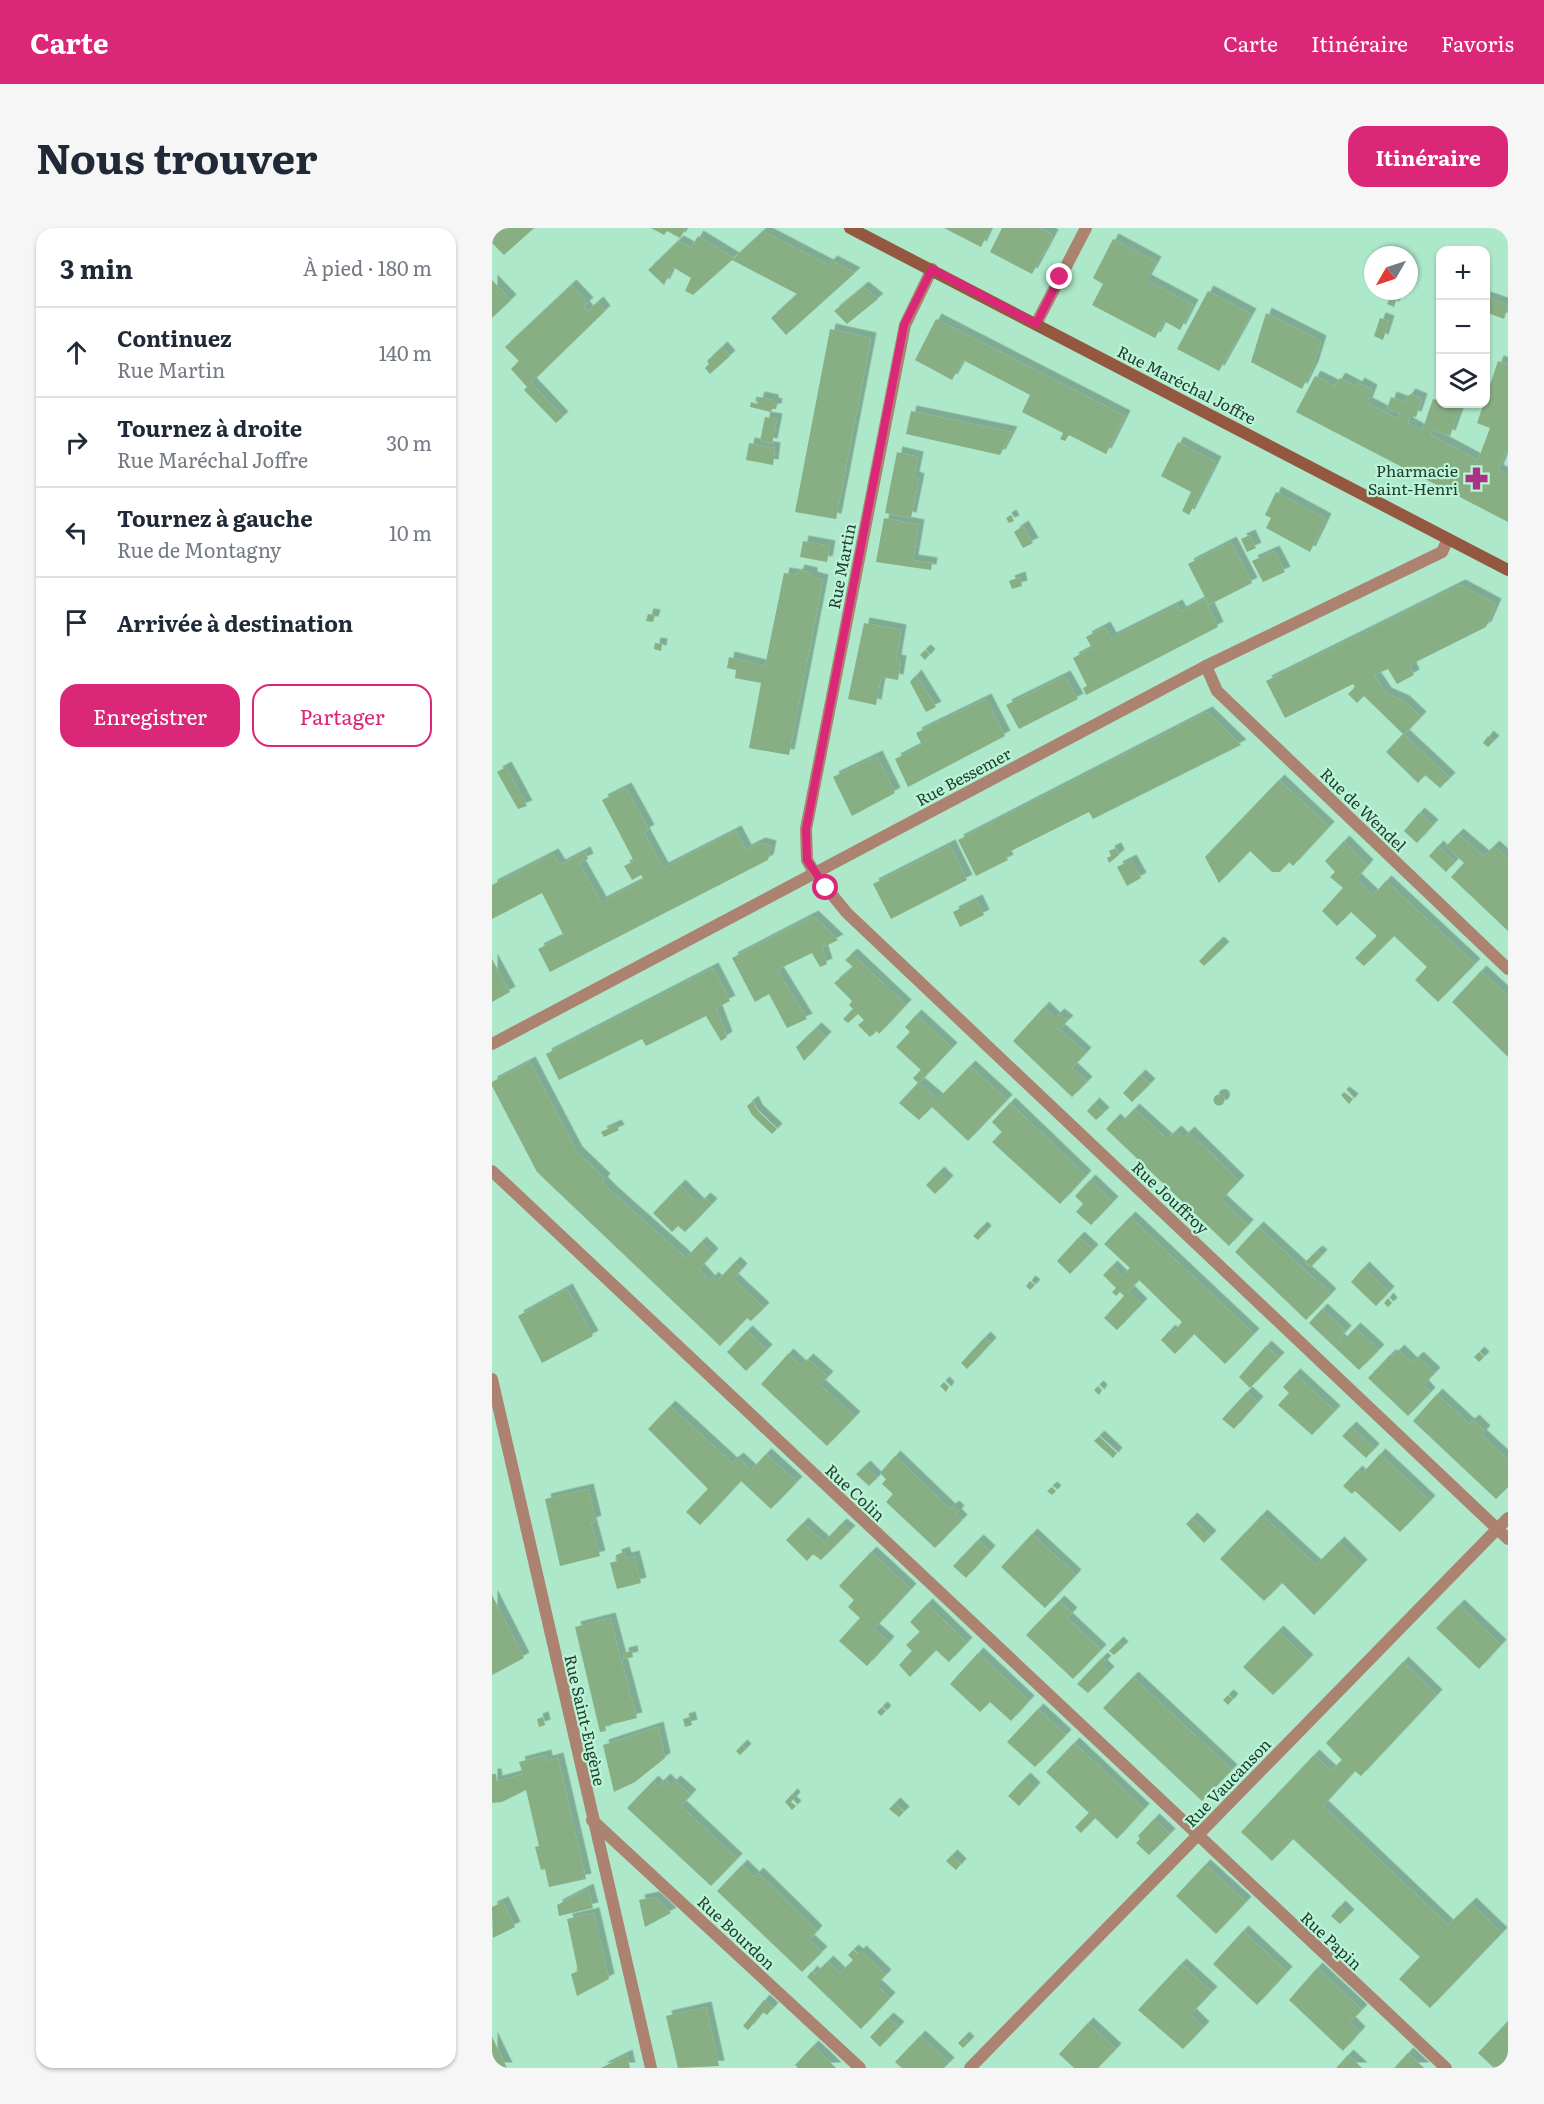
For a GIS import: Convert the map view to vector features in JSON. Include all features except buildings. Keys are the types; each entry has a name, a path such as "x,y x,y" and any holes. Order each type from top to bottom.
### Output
{"main road":[{"name":"Rue Maréchal Joffre","path":"850,228 1508,570"}],"street":[{"path":"1036,324 1086,228"},
{"name":"Rue Martin","path":"815,874 807,860 806,829 904,325 932,269"},
{"name":"Rue Bessemer","path":"492,1044 1206,666 1442,552 1448,539"},
{"name":"Rue de Wendel","path":"1206,666 1217,691 1508,969"},
{"name":"Rue Jouffroy","path":"815,874 856,921 1508,1539"},
{"name":"Rue Colin","path":"492,1171 1197,1836"},
{"name":"Rue Saint-Eugène","path":"492,1379 651,2068"},
{"name":"Rue Vaucanson","path":"970,2068 1508,1518"},
{"name":"Rue Bourdon","path":"592,1820 860,2068"},
{"name":"Rue Papin","path":"1197,1836 1446,2068"}],"place":[{"name":"Pharmacie Saint-Henri","path":"1476,479"}],"route":[{"path":"826,888 807,860 806,829 904,325 932,269 1036,324 1060,277"}]}
